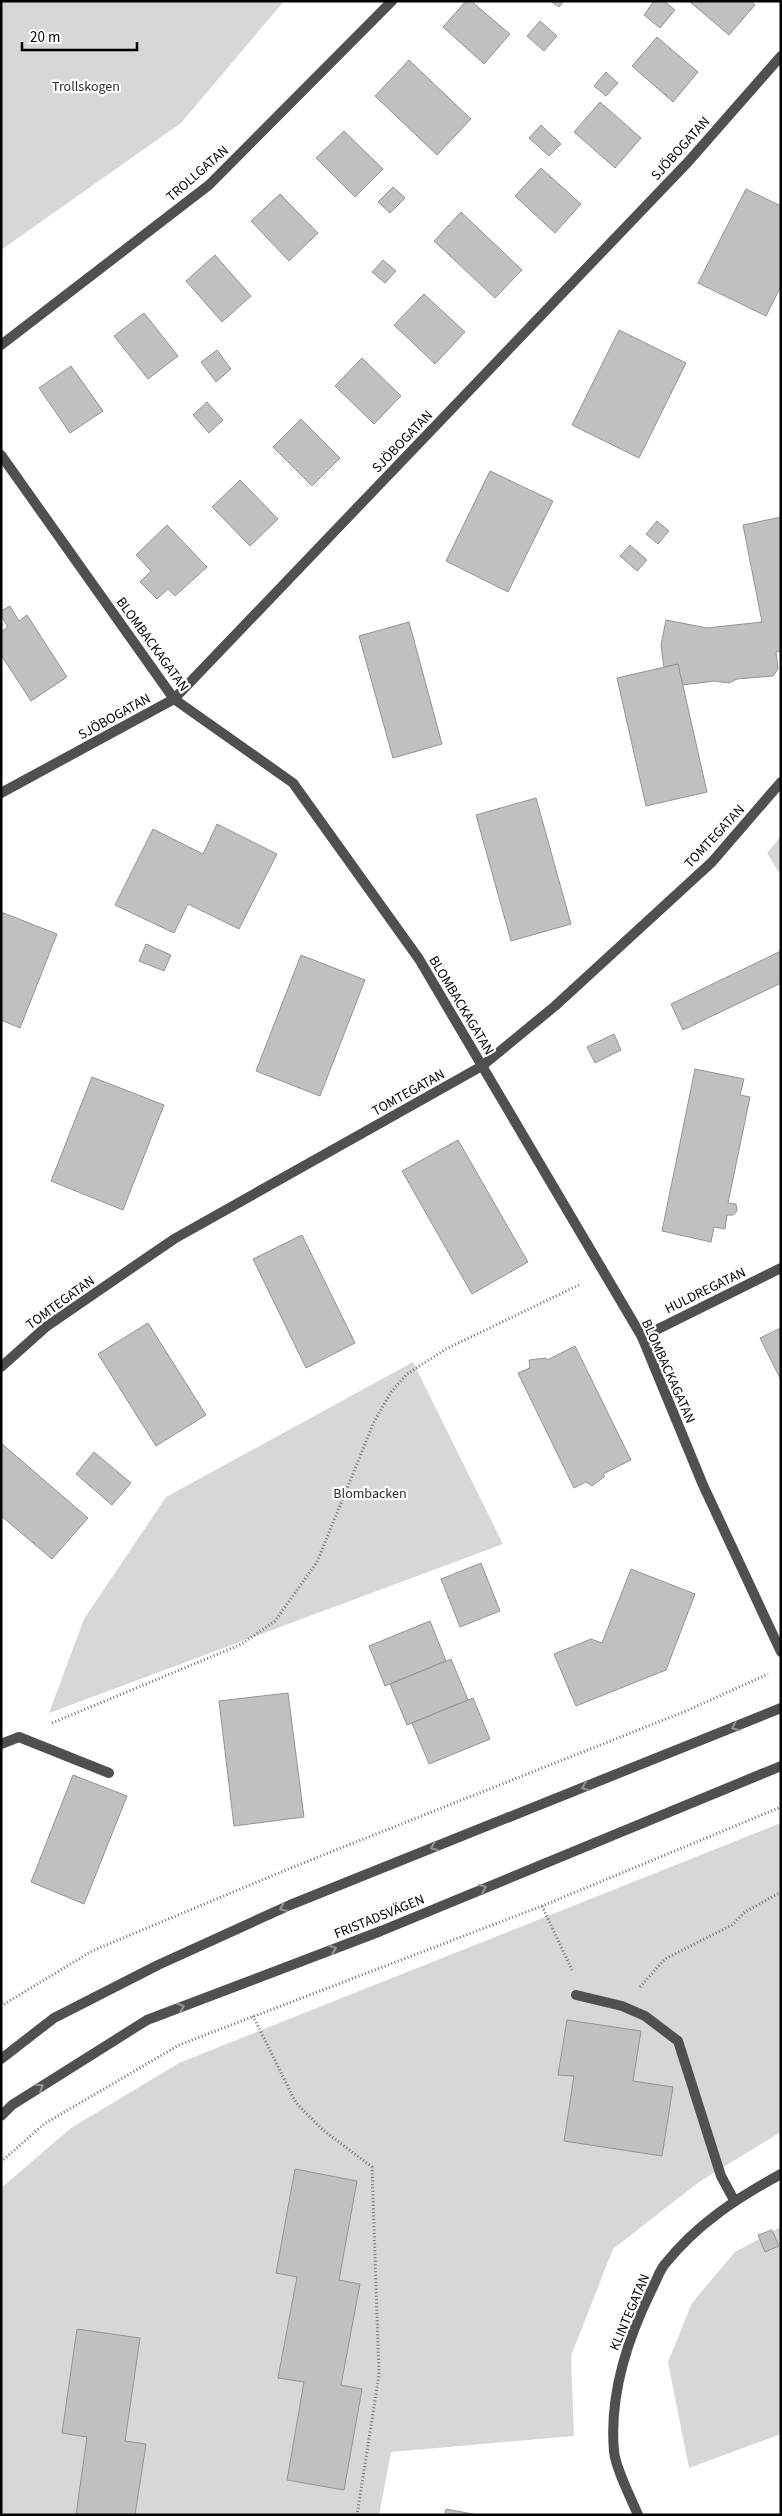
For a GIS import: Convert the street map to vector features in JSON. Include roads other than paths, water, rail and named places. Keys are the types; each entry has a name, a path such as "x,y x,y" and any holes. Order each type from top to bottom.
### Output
{"street":[{"name":"TROLLGATAN","path":"1,346 209,185 392,1"},
{"name":"SJÖBOGATAN","path":"1,793 174,699 688,162 781,56"},
{"name":"BLOMBACKAGATAN","path":"1,455 174,699 293,783 418,959 642,1337 704,1485 781,1652"},
{"name":"TOMTEGATAN","path":"1,1367 47,1326 174,1239 482,1066 555,1006 712,862 781,782"},
{"name":"HULDREGATAN","path":"642,1337 781,1268"},
{"path":"1,2059 54,2018 158,1965 263,1917 781,1708"},
{"path":"1,1744 19,1737 109,1774"},
{"name":"FRISTADSVÄGEN","path":"1,2116 12,2105 147,2020 381,1931 781,1766"},
{"path":"576,1995 622,2006 644,2016 678,2041 721,2176 734,2200"},
{"name":"KLINTEGATAN","path":"638,2515 614,2452 615,2407 623,2358 641,2312 664,2265 702,2226 734,2200 781,2174"}],"park label":[{"name":"Trollskogen","path":"86,86"},
{"name":"Blombacken","path":"370,1493"}]}
